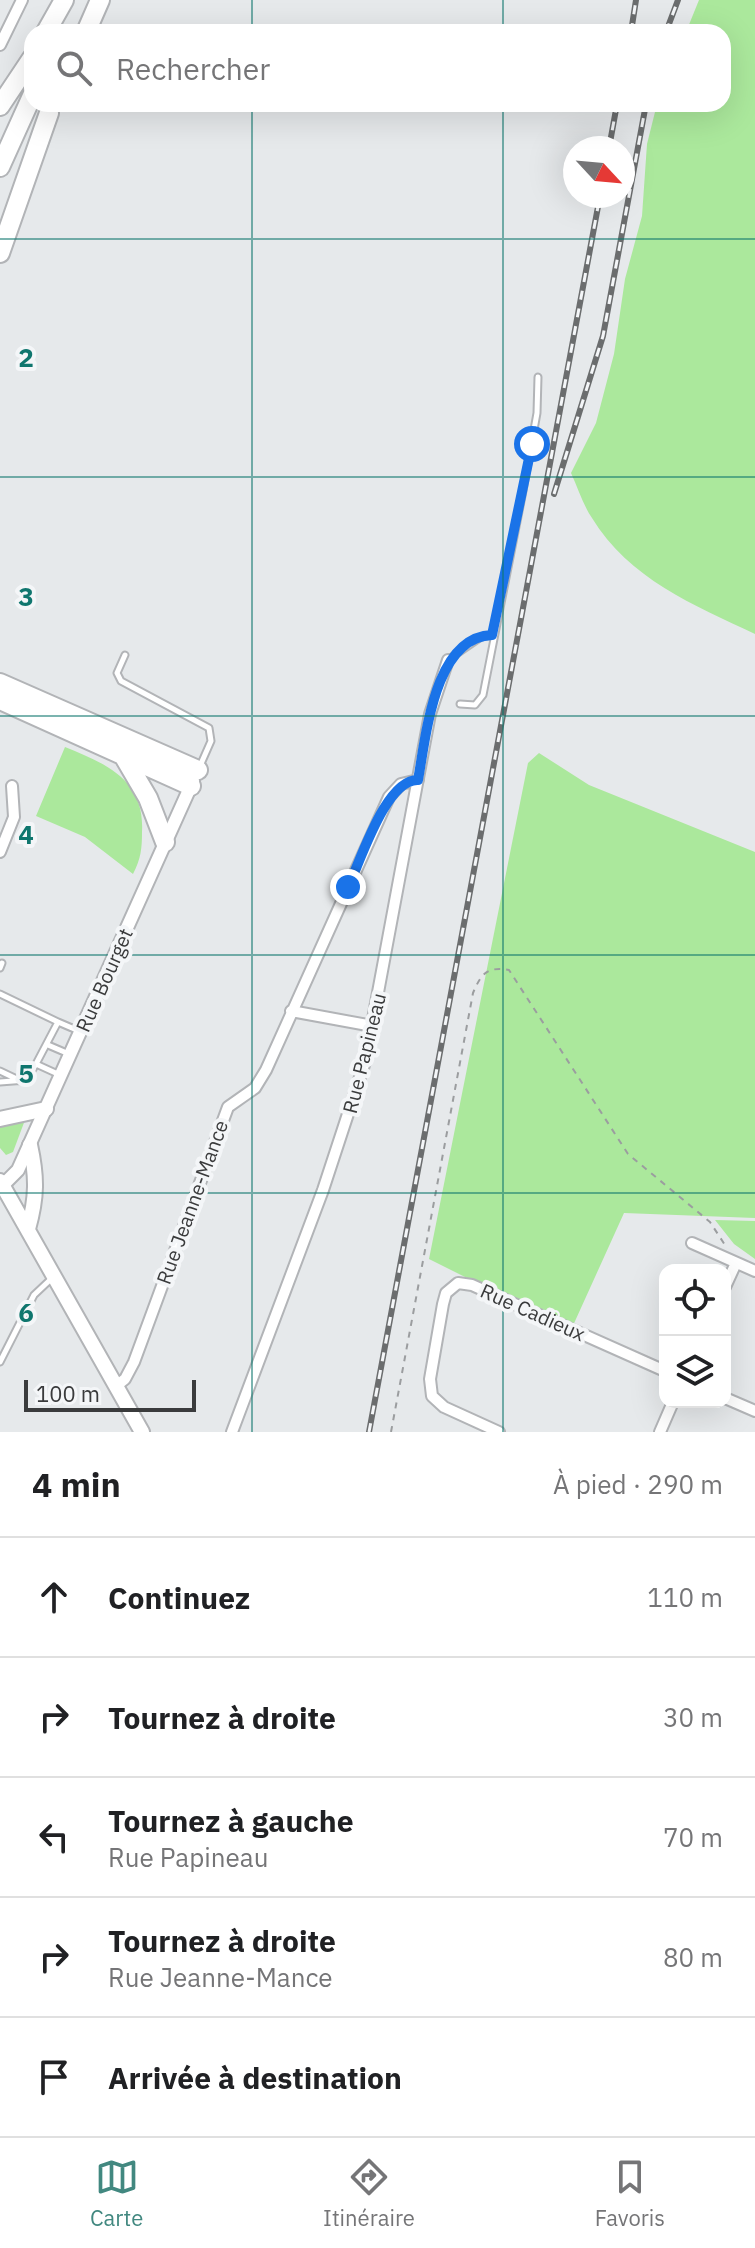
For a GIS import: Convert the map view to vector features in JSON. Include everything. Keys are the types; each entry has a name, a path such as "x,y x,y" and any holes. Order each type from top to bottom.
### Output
{"highway":[{"path":"50,24 64,0"},
{"path":"64,24 75,0"},
{"path":"90,24 100,0"},
{"path":"0,106 24,70"},
{"path":"0,167 25,112"},
{"path":"0,223 51,112"},
{"path":"0,253 51,112"},
{"path":"0,683 194,778"},
{"path":"0,700 124,757 194,778"},
{"path":"124,757 148,798 165,842"}],"main road":[{"path":"0,1119 46,1109"},
{"path":"28,1229 37,1196 30,1145"},
{"path":"1,1183 142,1432"}],"street":[{"path":"0,45 22,0"},
{"name":"Rue Papineau","path":"232,1432 343,1135 373,1026 434,699 448,660"},
{"name":"Rue Bourget","path":"1,1183 16,1173 30,1145 194,778"},
{"name":"Rue Jeanne-Mance","path":"115,1387 131,1370 228,1107 260,1081 389,797 401,784 418,780"},
{"path":"0,852 14,817 12,786"},
{"path":"291,1011 373,1026"},
{"path":"692,1243 755,1271"},
{"path":"731,1274 736,1263"},
{"name":"Rue Cadieux","path":"499,1432 444,1407 432,1396 430,1379 446,1293 458,1283 466,1283 659,1368"},
{"path":"731,1401 755,1411"},
{"path":"660,1432 670,1408"}],"lane":[{"path":"460,704 475,705 483,695 492,635 537,413 538,377"},
{"path":"448,660 481,637 492,635"},
{"path":"125,655 118,670 121,681 209,728 211,741 194,778"},
{"path":"0,994 80,1032"},
{"path":"0,1082 22,1081 48,1045 58,1022"},
{"path":"48,1045 70,1055"},
{"path":"36,1064 61,1075"},
{"path":"0,1071 22,1081"},
{"path":"0,1362 34,1295 54,1277"}],"path":[{"path":"391,1432 473,993 481,974 495,967 509,970 628,1154 710,1222 736,1263"}],"green space":[{"path":"699,0 755,0 755,634 686,601 624,558 589,513 571,473 596,423 614,354 625,279 642,216 647,144 655,112 731,112 731,24 689,24"},
{"path":"65,747 109,768 130,787 137,799 142,843 133,874 85,837 36,816"},
{"path":"539,753 589,785 755,852 755,1218 624,1213 571,1330 429,1259 528,763"},
{"path":"25,1120 13,1152 6,1155 0,1148 0,1124"},
{"path":"715,1220 755,1221 755,1259 734,1244"}],"railway":[{"path":"632,24 636,0"},
{"path":"669,24 678,0"},
{"path":"611,136 616,112"},
{"path":"554,494 603,336 645,112"},
{"path":"369,1432 598,208"}],"route":[{"path":"348,887 389,797 401,784 418,780 430,714 448,660 481,637 492,635 532,444"}]}
